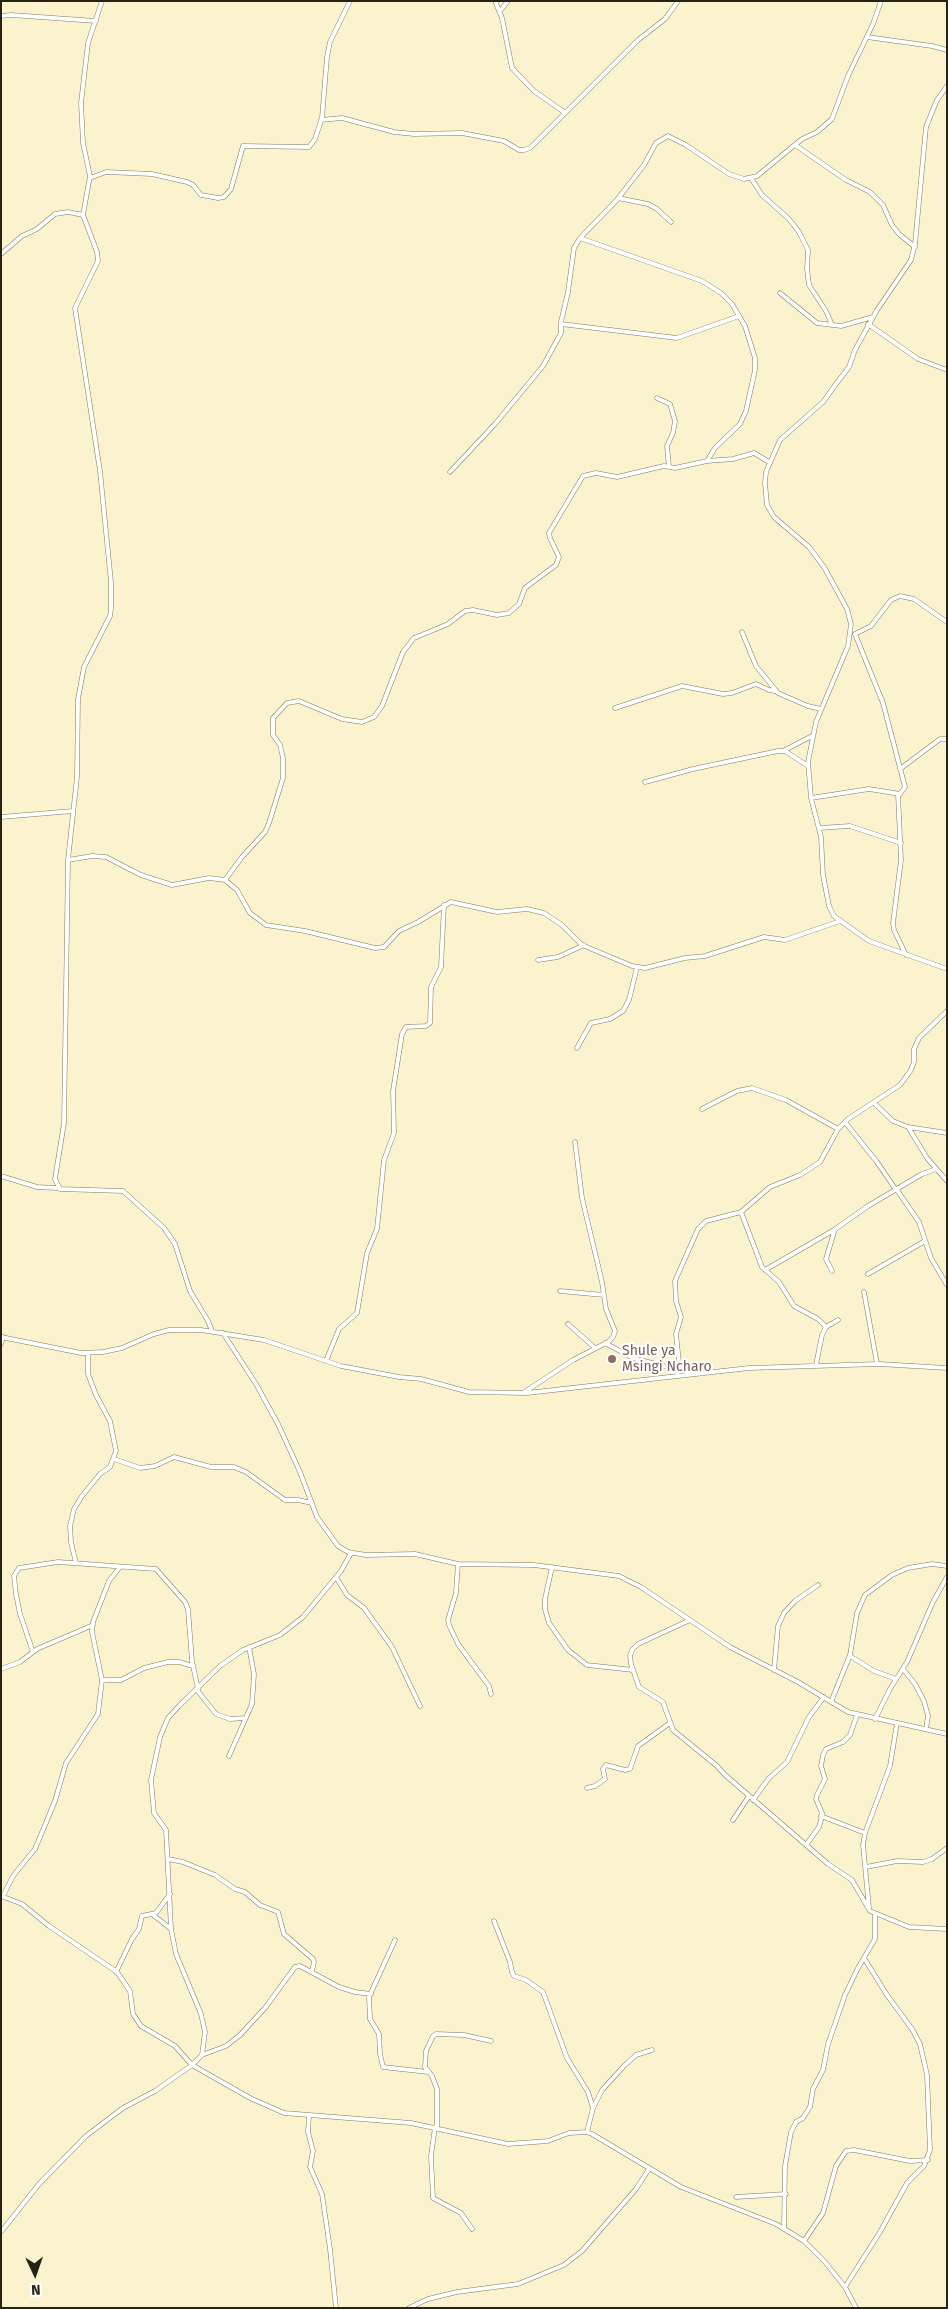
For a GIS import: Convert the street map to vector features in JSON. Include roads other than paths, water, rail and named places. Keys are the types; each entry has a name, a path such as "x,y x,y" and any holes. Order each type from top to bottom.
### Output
{"street":[{"path":"57,1188 55,1179 64,1123 68,860 77,778 78,699 84,667 110,616 111,609 111,582 100,471 75,308 98,261 97,252 83,215 90,178 82,143 81,91 88,43 102,1"},
{"path":"90,178 106,172 152,174 187,182 201,195 210,198 221,198 231,188 243,146 309,147 315,139 321,120 330,42 350,1"},
{"path":"495,1 500,11 512,68 534,91 564,112"},
{"path":"500,11 508,1"},
{"path":"321,120 342,118 394,132 414,134 462,133 504,141 520,150 530,148 638,40 665,18 678,1"},
{"path":"450,472 495,424 543,366 557,344 561,333 572,258 580,238 618,198 644,165 656,143 665,136 686,145 730,174 744,179 763,172 795,145 818,132 832,118 881,1"},
{"path":"1,16 11,14 96,20"},
{"path":"867,37 932,46 947,50"},
{"path":"811,798 869,789 898,794 904,791 905,787 883,703 853,635 846,609 824,567 808,547 774,517 767,505 765,483 770,462 780,440 823,402 849,367 868,324 910,260 915,246 926,127 937,100 947,86"},
{"path":"795,145 846,180 870,192 883,205 892,225 899,234 915,246"},
{"path":"751,178 762,195 789,219 799,232 808,250 807,269 809,285 826,311 832,325"},
{"path":"618,198 648,204 662,212 671,222"},
{"path":"1,254 55,214 68,212 83,215"},
{"path":"580,238 702,281 720,293 745,326 755,358 755,370 746,411 740,424 715,448 707,461"},
{"path":"780,293 812,320 841,326 873,317"},
{"path":"561,324 677,338 739,316"},
{"path":"868,324 918,359 947,370"},
{"path":"657,398 670,404 675,421 673,433 667,446 669,467"},
{"path":"225,880 242,857 266,832 269,824 283,778 284,758 280,745 273,735 273,718 287,703 300,701 342,719 362,722 374,717 382,706 403,652 414,638 448,624 465,611 473,610 497,615 509,613 519,604 525,588 556,565 559,556 550,538 550,533 583,476 596,473 617,478 658,468 675,468 707,461 733,459 754,453 770,462"},
{"path":"947,622 914,599 900,596 891,600 871,626 853,635 821,709 813,735 808,766 811,798 823,853 825,892 834,916 869,941 947,970"},
{"path":"742,632 756,666 775,691"},
{"path":"615,708 682,686 723,694 732,693 756,684 775,691 791,700 821,709"},
{"path":"645,782 693,769 783,751 813,735"},
{"path":"900,769 940,740 947,739"},
{"path":"783,751 795,756 808,766"},
{"path":"898,794 901,860 893,923 894,930 906,955"},
{"path":"1,817 73,811"},
{"path":"819,828 850,826 901,843"},
{"path":"68,860 92,856 106,858 141,875 172,885 209,878 225,880 237,890 250,913 266,925 305,931 375,948 384,947 399,931 451,902 497,912 527,910 544,913 552,917 584,945 637,967 653,968 685,958 705,956 764,937 785,940 840,921"},
{"path":"326,1361 339,1329 357,1313 367,1253 377,1229 384,1160 394,1133 393,1091 402,1034 406,1027 426,1026 430,1023 431,988 441,968 444,905"},
{"path":"538,960 558,957 584,945"},
{"path":"577,1048 591,1023 610,1019 623,1011 629,1000 637,967"},
{"path":"677,1376 676,1334 681,1317 676,1301 675,1281 698,1229 706,1221 741,1212 770,1187 800,1175 820,1162 838,1129 845,1122 900,1085 912,1070 914,1049 919,1038 947,1011"},
{"path":"702,1109 737,1091 752,1088 786,1100 838,1129"},
{"path":"874,1103 893,1121 908,1127 947,1133"},
{"path":"845,1122 877,1162 919,1222 931,1258 947,1285"},
{"path":"908,1127 936,1169 947,1181"},
{"path":"523,1392 605,1343 613,1337 615,1332 606,1309 582,1198 574,1142"},
{"path":"765,1270 835,1229 868,1206 922,1174 936,1169"},
{"path":"1,1176 37,1187 64,1190 120,1189 145,1210 173,1240 183,1265 190,1291 208,1320 212,1331"},
{"path":"741,1212 757,1248 761,1265 779,1282 794,1306 818,1319 826,1327"},
{"path":"832,1271 826,1259 835,1229"},
{"path":"868,1274 925,1242"},
{"path":"560,1291 604,1295"},
{"path":"864,1292 877,1364"},
{"path":"816,1366 822,1335 826,1327 838,1320"},
{"path":"568,1324 595,1348"},
{"path":"1,1344 2,1337 58,1350 88,1353 122,1348 154,1334 169,1330 212,1331 264,1340 366,1372 421,1379 469,1392 523,1392 738,1368 877,1364 947,1368"},
{"path":"223,1333 266,1402 300,1472 317,1517 338,1546 351,1553 372,1555 415,1554 458,1564 552,1567 620,1576 641,1587 730,1647 857,1715 947,1734"},
{"path":"605,1343 633,1358 678,1370"},
{"path":"76,1563 71,1542 70,1526 74,1509 100,1474 110,1467 114,1459 115,1440 110,1421 96,1395 88,1374 88,1353"},
{"path":"114,1459 140,1468 155,1466 174,1457 211,1467 234,1467 246,1472 285,1500 304,1500 312,1503"},
{"path":"202,2055 205,2032 201,2014 176,1954 171,1929 166,1830 154,1813 151,1780 160,1737 168,1718 220,1666 249,1647 280,1635 292,1626 316,1602 336,1577 351,1553"},
{"path":"33,1652 20,1614 13,1580 19,1568 58,1562 156,1569 185,1602 188,1609 193,1666 198,1689 216,1714 230,1720 246,1718"},
{"path":"458,1564 456,1593 448,1620 449,1625 458,1644 489,1686 491,1694"},
{"path":"831,1702 850,1656 857,1613 865,1595 892,1575 908,1568 932,1564 947,1566"},
{"path":"120,1567 106,1587 93,1625 92,1632 102,1680 98,1714 66,1763 55,1801 35,1849 14,1876 2,1896 22,1904 42,1921 116,1972 130,1991 133,2014 137,2022 175,2046 192,2065 250,2098 284,2113 388,2120 436,2128 508,2144 548,2141 569,2134 587,2132 681,2187 784,2229 804,2241 825,2262 845,2287 856,2308"},
{"path":"552,1567 545,1599 545,1608 549,1623 568,1650 587,1665 604,1669 633,1670"},
{"path":"336,1577 347,1595 364,1608 392,1647 420,1706"},
{"path":"875,1719 903,1670 947,1578"},
{"path":"774,1670 778,1626 784,1614 795,1601 818,1585"},
{"path":"690,1620 638,1644 632,1650 630,1656 633,1670 641,1689 663,1702 670,1723 677,1734 718,1766 724,1774 806,1845 852,1880 869,1909 909,1927 947,1929"},
{"path":"1,1669 20,1662 33,1652 93,1625"},
{"path":"229,1756 252,1704 254,1674 249,1647"},
{"path":"850,1656 874,1671 896,1680"},
{"path":"102,1680 121,1680 144,1668 168,1662 179,1662 193,1666"},
{"path":"903,1670 915,1684 924,1701 928,1716 926,1729"},
{"path":"733,1820 769,1778 787,1762 809,1717 824,1697"},
{"path":"806,1845 819,1828 821,1816 816,1800 825,1779 821,1766 823,1755 826,1749 843,1742 850,1735 857,1715"},
{"path":"587,1788 601,1783 605,1779 603,1769 606,1765 625,1770 630,1769 638,1746 670,1723"},
{"path":"869,1909 864,1845 865,1833 890,1766 897,1723"},
{"path":"821,1816 865,1833"},
{"path":"866,1867 897,1861 923,1862 932,1859 947,1848"},
{"path":"168,1859 183,1862 214,1875 245,1892 260,1905 278,1912 284,1934 313,1959 312,1971"},
{"path":"116,1972 139,1929 142,1916 152,1914 161,1909 170,1894"},
{"path":"784,2229 785,2166 791,2132 796,2122 803,2118 810,2107 813,2089 823,2070 828,2044 845,1995 876,1939 875,1913"},
{"path":"152,1914 171,1929"},
{"path":"494,1921 514,1976 526,1980 543,1992 567,2058 588,2092 593,2108"},
{"path":"395,1940 371,1994 368,2004 370,2019 379,2034 383,2067 428,2072"},
{"path":"845,2287 880,2232 907,2183 921,2170 928,2160 930,2150 928,2075 920,2044 864,1958"},
{"path":"1,2232 38,2184 86,2136 123,2108 155,2091 192,2065 202,2055 226,2046 240,2036 265,2008 295,1967 300,1966 312,1971 339,1987 371,1994"},
{"path":"472,2229 469,2221 461,2213 433,2198 431,2156 436,2128 437,2089 432,2076 425,2067 426,2051 434,2034 464,2035 491,2041"},
{"path":"587,2132 593,2108 602,2090 636,2055 652,2050"},
{"path":"309,2115 308,2132 313,2152 310,2167 324,2202 336,2308"},
{"path":"804,2241 823,2213 836,2166 846,2151 854,2150 910,2161 928,2160"},
{"path":"409,2308 428,2299 456,2292 518,2284 564,2265 582,2251 636,2189 649,2170"},
{"path":"736,2197 786,2194"}],"place":[{"name":"Shule ya Msingi Ncharo","path":"612,1359"}]}
